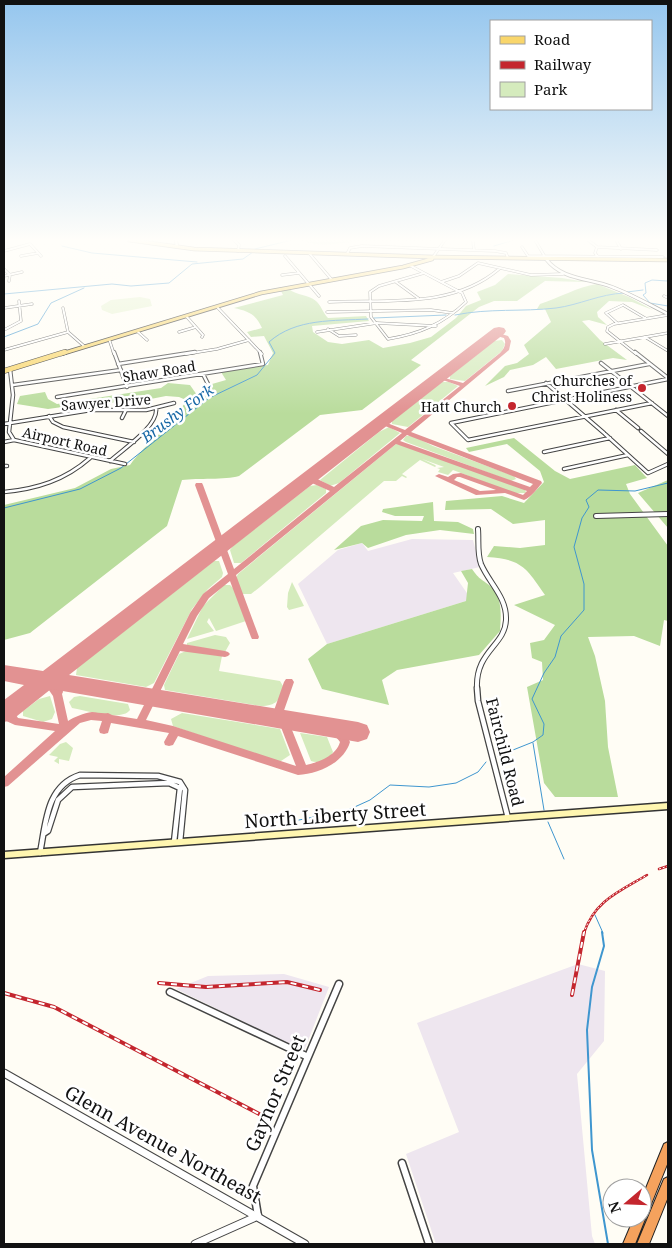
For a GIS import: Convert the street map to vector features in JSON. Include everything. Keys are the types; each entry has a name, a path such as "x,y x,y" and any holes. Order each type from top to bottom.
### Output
{"highway":[{"path":"652,1188 668,1148"},
{"path":"643,1244 668,1184"},
{"path":"629,1244 636,1228"}],"main road":[{"path":"4,371 243,298"},
{"name":"North Liberty Street","path":"4,855 668,806"}],"street":[{"path":"329,302 412,298"},
{"path":"369,300 369,312 374,324 388,339 418,334 436,326 453,313 466,300 465,298"},
{"path":"636,298 668,314"},
{"path":"4,330 20,322 20,303"},
{"path":"4,308 20,303 32,304"},
{"path":"617,323 606,313 620,305 631,306 645,318"},
{"path":"118,364 217,349 249,340 217,306"},
{"path":"63,308 68,332 84,346"},
{"path":"327,312 433,310 453,313"},
{"path":"668,314 617,323 609,326 607,331 668,379"},
{"path":"186,316 202,337"},
{"path":"317,332 328,329 408,322 436,326"},
{"path":"179,332 196,327"},
{"path":"328,329 339,336 356,335"},
{"path":"137,331 147,340"},
{"path":"4,350 68,332"},
{"path":"605,344 668,333"},
{"path":"645,337 668,352"},
{"path":"109,339 127,387"},
{"name":"Shaw Road","path":"57,397 263,364 262,354 249,340"},
{"path":"601,363 668,416"},
{"path":"508,391 649,364"},
{"name":"Airport Road","path":"10,369 13,385 10,434 14,440 90,458 125,464"},
{"path":"13,385 121,370"},
{"path":"203,374 208,384"},
{"path":"652,403 468,440 464,438 451,422 668,379"},
{"path":"546,384 648,473 668,464"},
{"name":"Sawyer Drive","path":"10,424 98,409 156,408 174,403"},
{"path":"110,461 134,442 154,421 156,408"},
{"path":"122,418 126,410"},
{"path":"616,410 638,428"},
{"path":"50,416 55,423 66,428 134,442"},
{"path":"4,424 10,424"},
{"path":"641,431 668,454"},
{"path":"544,452 610,438"},
{"path":"4,442 14,440"},
{"path":"564,469 628,455"},
{"path":"4,492 29,489 58,480 90,458"},
{"path":"596,516 668,514"},
{"name":"Fairchild Road","path":"478,529 477,544 482,565 504,601 506,623 504,630 481,662 477,682 478,701 508,818"},
{"path":"40,853 45,833 44,828 53,797 61,786 75,776 166,777 180,782 183,793 177,842"},
{"path":"45,833 48,830 61,795 74,786 169,783 180,788 183,793"},
{"name":"Gaynor Street","path":"258,1216 253,1186 306,1056 338,984"},
{"path":"170,992 306,1056"},
{"name":"Glenn Avenue Northeast","path":"4,1073 258,1216 302,1244"},
{"path":"402,1163 429,1244"},
{"path":"195,1244 258,1216"}],"shaded area":[{"path":"412,539 473,540 480,567 453,573 469,596 466,601 327,644 298,584 338,550 362,543 368,551"},
{"path":"578,964 605,971 604,1041 577,1074 592,1236 595,1244 436,1244 406,1154 459,1132 417,1023"},
{"path":"284,974 329,987 304,1051 176,989 208,976"}],"green space":[{"path":"146,298 150,299 152,306 112,314 102,310 101,306 111,300"},
{"path":"271,298 312,298 328,318 366,316 369,321 312,326 313,332 328,342 342,344 369,340 383,348 431,337 456,318 466,306 481,300 480,298 521,298 517,301 494,301 479,307 411,360 421,365 362,410 320,415 239,476 182,480 167,526 30,633 4,640 4,505 75,488 111,469 130,465 174,418 186,400 179,397 166,396 135,402 91,403 48,409 17,404 20,396 45,392 48,399 57,404 161,388 168,383 190,385 197,395 212,391 212,384 226,380 221,372 268,365 273,353 264,336 251,337 247,332 262,328 257,319 247,312 234,308"},
{"path":"555,298 631,298 653,310 632,302 609,301 597,312 598,317 607,325 589,320 582,321 600,340 627,360 613,358 556,369 546,357 533,365 510,370 504,377 485,386 505,366 517,363 529,354 524,345 551,322 545,309 537,309 540,304"},
{"path":"502,340 505,344 502,351 465,381 450,379 450,376 494,341"},
{"path":"442,382 449,382 458,386 408,427 392,424 392,421"},
{"path":"389,427 400,433 339,483 330,486 320,480 379,432"},
{"path":"406,436 413,436 433,446 514,476 516,479 511,481 406,442 403,440"},
{"path":"514,438 555,471 570,479 635,465 647,478 626,484 630,494 668,546 668,621 664,620 660,646 634,636 588,637 595,656 605,701 608,747 618,797 555,797 544,783 527,687 543,680 542,662 532,658 530,643 544,640 555,625 514,605 545,595 522,566 508,560 487,557 494,546 520,548 545,545 545,520 513,524 491,509 445,510 446,501 502,496 524,503 544,482 540,471 507,444 469,452 466,448"},
{"path":"396,444 405,445 525,489 526,493 513,493 453,470 448,475 438,472 440,469 437,468 444,467 422,459 436,466 420,460 402,474 406,478 402,476 396,481 384,481 260,587 251,594 242,594 236,578 238,574"},
{"path":"668,480 668,528 638,493"},
{"path":"317,485 326,489 326,493 241,563 234,563 230,550 233,546 310,486"},
{"path":"433,502 434,521 458,522 473,529 474,534 440,530 406,535 368,548 362,543 334,550 361,526 383,520 422,521 424,516 395,516 382,512 383,509"},
{"path":"214,561 219,561 223,573 222,577 208,589 192,609 154,683 146,687 76,675 77,668"},
{"path":"472,569 478,577 494,589 499,600 501,612 500,631 479,655 397,670 382,680 389,705 322,689 308,659 327,644 466,601 468,583 461,571"},
{"path":"292,582 304,606 289,610 287,607 288,593"},
{"path":"224,585 230,585 234,589 246,621 216,631 209,618 207,622 214,631 187,639 203,606"},
{"path":"215,635 226,637 230,643 225,652 187,645 187,643"},
{"path":"186,651 222,656 219,671 280,681 283,686 281,695 274,703 261,706 165,690 164,685 179,654"},
{"path":"50,696 55,712 52,719 43,722 23,716 23,711 39,699"},
{"path":"80,696 128,704 130,710 119,715 111,715 72,708 69,702 74,697"},
{"path":"182,713 280,729 290,755 281,761 273,761 173,726 171,719"},
{"path":"300,733 327,737 333,752 332,755 324,761 311,761"},
{"path":"66,742 73,748 69,761 59,759 59,764 54,761 58,757 49,755 60,744"}],"waterway":[{"path":"4,337 38,324 51,303 61,298"},
{"name":"Brushy Fork","path":"455,315 556,308 595,298"},
{"name":"Brushy Fork","path":"646,298 650,303 668,306"},
{"name":"Brushy Fork","path":"374,318 446,315"},
{"name":"Brushy Fork","path":"4,508 80,489 121,468 209,398 257,375 275,353 269,342 280,334 316,322 368,319"},
{"path":"498,756 533,742 543,735 544,724 532,699 544,673 555,657 561,636 584,610 584,584 574,547 582,518 589,507 586,500 598,490 635,491 668,483"},
{"path":"533,743 544,810"},
{"path":"299,820 348,810 370,800 390,785 429,787 456,783 478,772 486,762"},
{"path":"548,822 564,859"},
{"path":"595,915 603,933"},
{"path":"602,932 604,946 592,987 587,1030 592,1150 608,1244"}],"taxiway":[{"path":"406,432 507,349 508,341 506,337 495,334"},
{"path":"439,377 464,385"},
{"path":"380,422 406,432"},
{"path":"395,441 406,432"},
{"path":"406,432 538,483 532,490"},
{"path":"232,575 395,441"},
{"path":"395,441 532,490"},
{"path":"449,480 455,475 461,475 524,498 532,490"},
{"path":"439,476 479,493 502,492"},
{"path":"308,478 334,490"},
{"path":"199,485 232,575"},
{"path":"140,723 193,615 206,596 232,575"},
{"path":"232,575 255,637"},
{"path":"178,647 225,654"},
{"path":"58,692 56,682 69,663"},
{"path":"47,680 58,696 65,729"},
{"path":"276,719 289,682"},
{"path":"15,721 11,715 16,703"},
{"path":"4,716 15,721"},
{"path":"65,729 77,720 91,716 108,718"},
{"path":"104,730 108,718"},
{"path":"108,718 140,723"},
{"path":"283,720 303,770"},
{"path":"15,721 65,729"},
{"path":"140,723 173,730 298,771 303,770"},
{"path":"303,770 328,761 337,756 343,749 345,742 341,735 330,728"},
{"path":"4,783 65,729"},
{"path":"169,742 175,731"}],"runway":[{"path":"47,680 499,331"},
{"path":"4,673 47,680"},
{"path":"4,713 47,680"},
{"path":"47,680 358,732"}],"railway":[{"path":"659,869 668,866"},
{"path":"584,933 588,922 601,905 618,892 647,875"},
{"path":"572,995 584,932"},
{"path":"159,983 206,987 287,982 320,990"},
{"path":"4,993 54,1007 265,1117"}],"place":[{"name":"Churches of Christ Holiness","path":"642,388"},
{"name":"Hatt Church","path":"512,406"}]}
